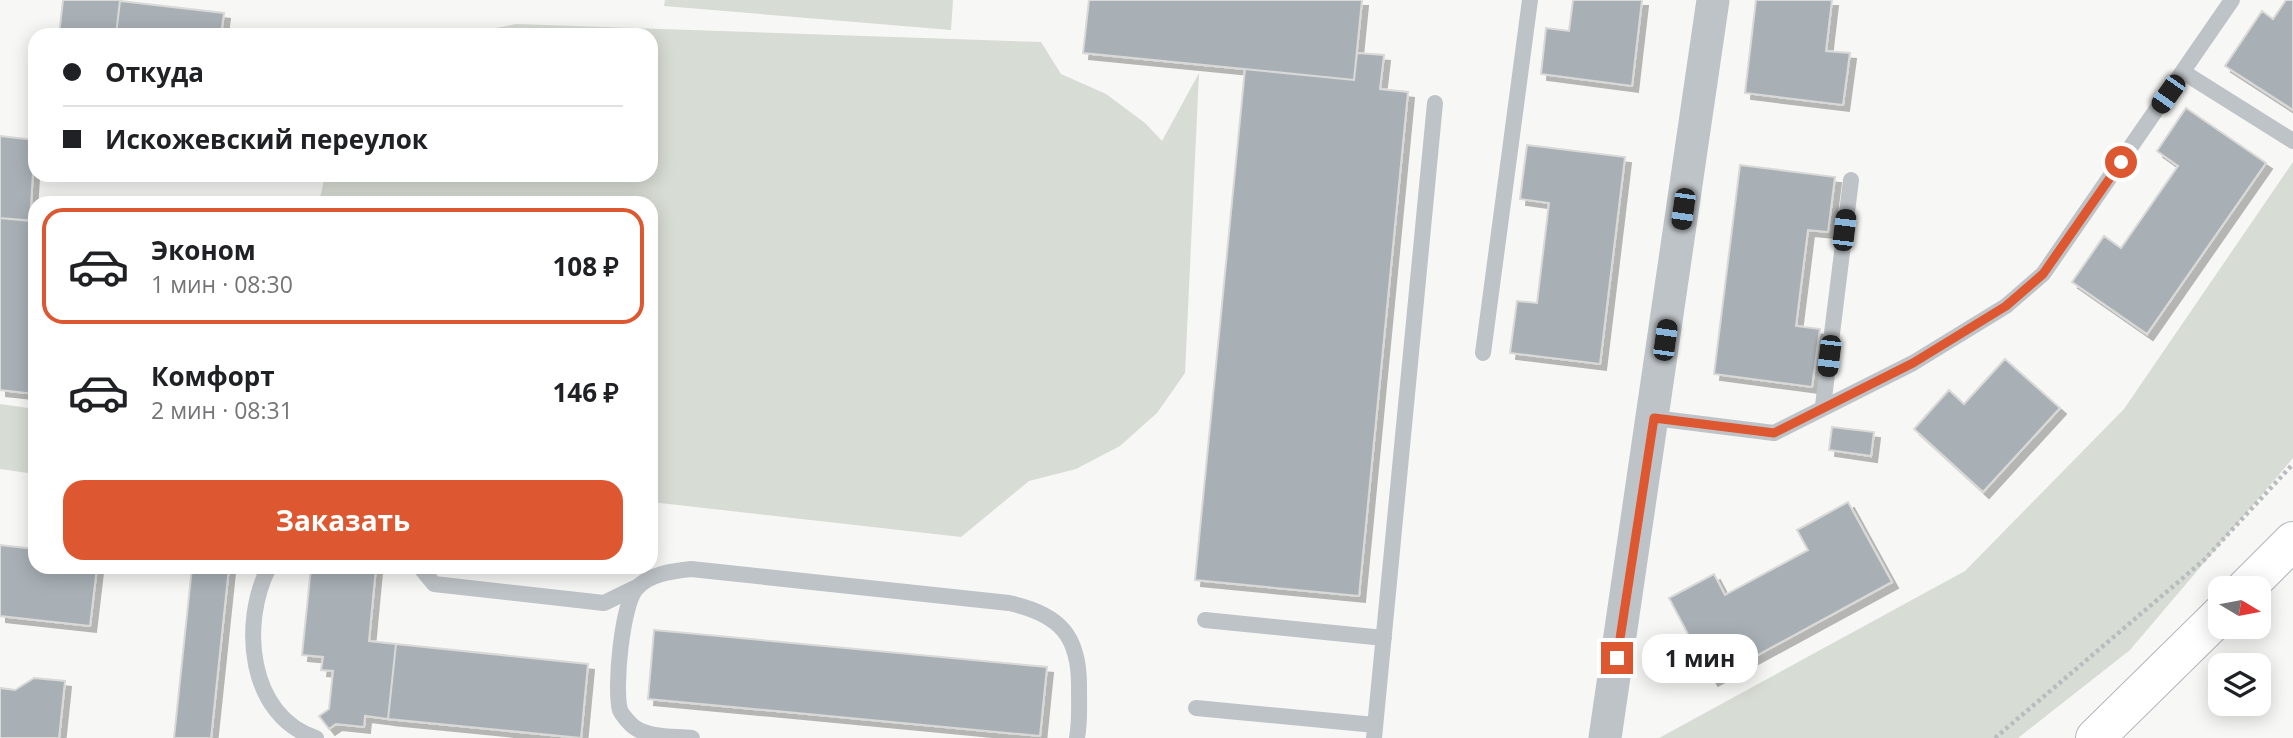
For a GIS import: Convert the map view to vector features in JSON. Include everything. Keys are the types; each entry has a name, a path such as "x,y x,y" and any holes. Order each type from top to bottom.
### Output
{"main road":[{"path":"2258,576 2293,541"},
{"path":"2095,738 2208,627"}],"street":[{"path":"1605,738 1654,418 1713,0"}],"lane":[{"path":"1483,353 1530,0"},
{"path":"1654,418 1774,433 1913,363 2006,306 2043,274 2232,0"},
{"path":"2183,72 2293,141"},
{"path":"1196,708 1374,732 1435,103"},
{"path":"1823,406 1851,180"},
{"path":"426,574 434,584 604,603 671,571 691,569 1035,608 1059,623 1073,642 1080,667 1077,738"},
{"path":"265,574 261,582 253,627 254,656 261,682 273,706 287,722 316,738"},
{"path":"637,587 625,608 620,661 621,710 626,731 692,738"},
{"path":"1205,620 1384,638"}],"path":[{"path":"1995,738 2204,560 2293,464"}],"shaded area":[{"path":"665,0 953,0 951,30 664,6"},
{"path":"516,24 633,28 496,28"},
{"path":"658,29 1041,42 1061,74 1106,94 1145,123 1162,141 1199,73 1185,373 1157,413 1120,446 1076,469 1029,481 961,537 658,503 658,196 320,196 324,182 658,182"},
{"path":"2293,162 2293,458 2130,650 2018,738 1659,738 1965,571 2124,409"},
{"path":"0,404 28,408 28,473 0,469"}],"building":[{"path":"63,0 120,0 117,28 60,28"},
{"path":"1089,0 1362,0 1354,80 1083,53"},
{"path":"1573,0 1642,0 1632,86 1541,74 1546,28 1569,31"},
{"path":"1756,0 1832,0 1826,51 1850,53 1843,105 1745,93"},
{"path":"2286,0 2293,0 2293,110 2225,66 2262,11 2273,19"},
{"path":"120,1 224,13 222,28 117,28"},
{"path":"1357,53 1384,55 1380,89 1408,92 1359,596 1195,580 1245,69 1354,80"},
{"path":"2186,108 2266,163 2147,334 2072,282 2104,236 2121,248 2178,166 2157,151"},
{"path":"0,136 28,139 28,182 32,182 32,196 28,196 28,221 0,218"},
{"path":"1527,145 1625,157 1600,364 1510,353 1517,301 1537,303 1549,203 1520,199"},
{"path":"1740,165 1835,177 1828,232 1808,230 1796,326 1820,329 1812,387 1714,374"},
{"path":"0,218 28,220 28,393 0,390"},
{"path":"2005,359 2060,408 1983,492 1914,429 1949,390 1964,404"},
{"path":"1832,427 1874,432 1871,456 1829,450"},
{"path":"1848,502 1892,582 1712,680 1669,598 1714,574 1725,595 1808,550 1797,530"},
{"path":"0,545 28,548 28,574 96,574 90,626 0,616"},
{"path":"191,574 228,574 211,738 174,738"},
{"path":"310,574 375,574 369,641 396,644 388,719 365,716 364,727 336,724 329,729 319,716 329,709 333,671 321,670 323,657 302,655"},
{"path":"654,630 1047,667 1040,736 648,699"},
{"path":"396,644 588,664 581,738 388,719"},
{"path":"34,678 65,681 59,738 0,738 0,688 15,690"}],"route":[{"path":"1617,658 1654,418 1774,433 1913,363 2006,306 2043,274 2121,162"}]}
